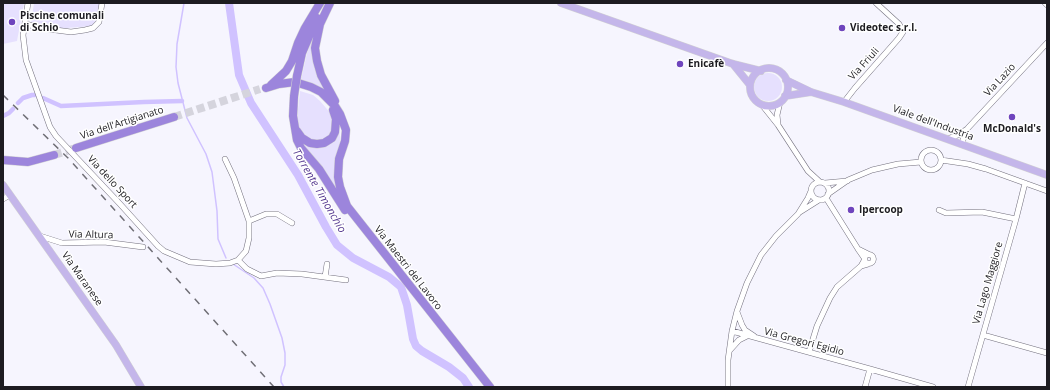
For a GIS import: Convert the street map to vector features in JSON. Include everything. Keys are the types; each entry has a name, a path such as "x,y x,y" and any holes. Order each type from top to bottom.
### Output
{"highway":[{"path":"265,88 286,71 292,61 302,33 320,3"},
{"path":"326,3 302,53 297,76 294,96 294,126 297,140 301,148 327,180 334,194 344,208 368,237 382,250"},
{"path":"330,3 320,24 315,48 321,75 344,116 346,130 342,150"},
{"path":"265,88 295,82 321,92 335,106 340,114 346,130"},
{"path":"265,88 289,86 309,90 319,96 333,110 339,119 341,126 342,150"},
{"path":"294,126 298,134 310,143 324,143 332,138 335,132 336,119 333,110"},
{"name":"Via dell'Artigianato","path":"76,148 174,117"},
{"name":"Via Maestri del Lavoro","path":"342,150 339,159 338,177 343,197 354,216 490,387"},
{"path":"3,160 28,162 54,155"}],"main road":[{"name":"Viale dell'Industria","path":"562,3 733,64 761,70 775,70 786,80 811,92 844,102 1047,175"},
{"path":"733,64 750,86"},
{"path":"761,70 755,74 752,79 750,90 754,99 762,105"},
{"path":"783,99 787,88 786,80"},
{"name":"Viale dell'Industria","path":"762,105 772,106 783,99 811,92"},
{"name":"Via Maranese","path":"3,185 116,345 141,387"}],"street":[{"name":"Via dello Sport","path":"28,3 23,35 26,60 50,127 56,136 164,251 190,262 216,264 234,261"},
{"path":"25,24 70,32 93,28 99,22 102,3"},
{"name":"Via Friuli","path":"844,102 903,32 899,24 876,3"},
{"name":"Via Lazio","path":"967,129 1047,43"},
{"path":"778,124 777,115 783,99"},
{"path":"762,105 778,124 808,171 828,187 827,196 858,249 866,262 871,264 874,257 858,249"},
{"path":"947,139 958,135 967,129"},
{"path":"963,145 963,140 967,129"},
{"path":"930,151 938,154 940,160 938,167 932,170 926,169 921,162 922,156 930,151"},
{"path":"225,159 234,178 249,221 249,238 246,251 234,261 261,276 287,273 311,274 346,280"},
{"path":"940,160 986,168 1047,191"},
{"path":"728,387 732,331 737,311 747,283 761,255 776,236 798,214 827,196 848,180 872,170 898,164 921,162"},
{"path":"808,171 815,198 820,200"},
{"path":"798,214 808,198 812,188 822,183 848,180"},
{"name":"Via Lago Maggiore","path":"968,387 1025,183"},
{"path":"3,199 10,195"},
{"path":"939,210 946,213 982,212 1016,219"},
{"path":"249,221 266,214 277,214 292,223"},
{"name":"Via Altura","path":"40,236 62,243 104,242 143,247"},
{"path":"809,352 817,326 830,298 842,283 866,262 866,256 870,255"},
{"path":"325,277 327,264"},
{"path":"737,311 745,330 758,338"},
{"name":"Via Gregori Egidio","path":"732,331 933,387"},
{"path":"983,335 1047,352"},
{"path":"730,351 739,340 747,336"},
{"path":"865,387 870,369"}],"shaded area":[{"name":"Piscine comunali di Schio","path":"3,3 24,3 17,41 3,44"},
{"path":"34,3 100,3 97,19 92,26 53,29 31,23"},
{"path":"314,35 324,90 314,84 301,80 307,53"},
{"path":"768,73 778,77 782,87 778,97 768,101 758,97 754,87 758,77"},
{"path":"300,91 313,95 332,115 332,132 322,141 309,140 299,128 297,118"},
{"path":"339,129 338,192 300,140 311,146 337,135"}],"waterway":[{"path":"184,3 177,44 176,67 178,83 187,118 206,154 212,172 217,211 218,239 226,258"},
{"name":"Torrente Timonchio","path":"229,3 239,75 251,103 298,175 337,245 353,258 389,277 401,287 407,305 413,339 416,346 449,367 463,378 469,387"},
{"path":"18,103 23,98 35,95"},
{"path":"43,98 61,106 182,101"},
{"path":"3,116 13,109"},
{"path":"233,264 254,278 263,288 270,304 282,338 285,353 285,365 281,377 281,382 284,387"}],"tunnel":[{"path":"174,117 260,89"},
{"path":"54,155 76,148"}],"railway":[{"path":"3,95 68,158 274,387"}],"place":[{"name":"Piscine comunali di Schio","path":"12,22"},
{"name":"Videotec s.r.l.","path":"842,28"},
{"name":"Enicafè","path":"680,64"},
{"name":"McDonald's","path":"1012,117"},
{"name":"Ipercoop","path":"851,210"}]}
